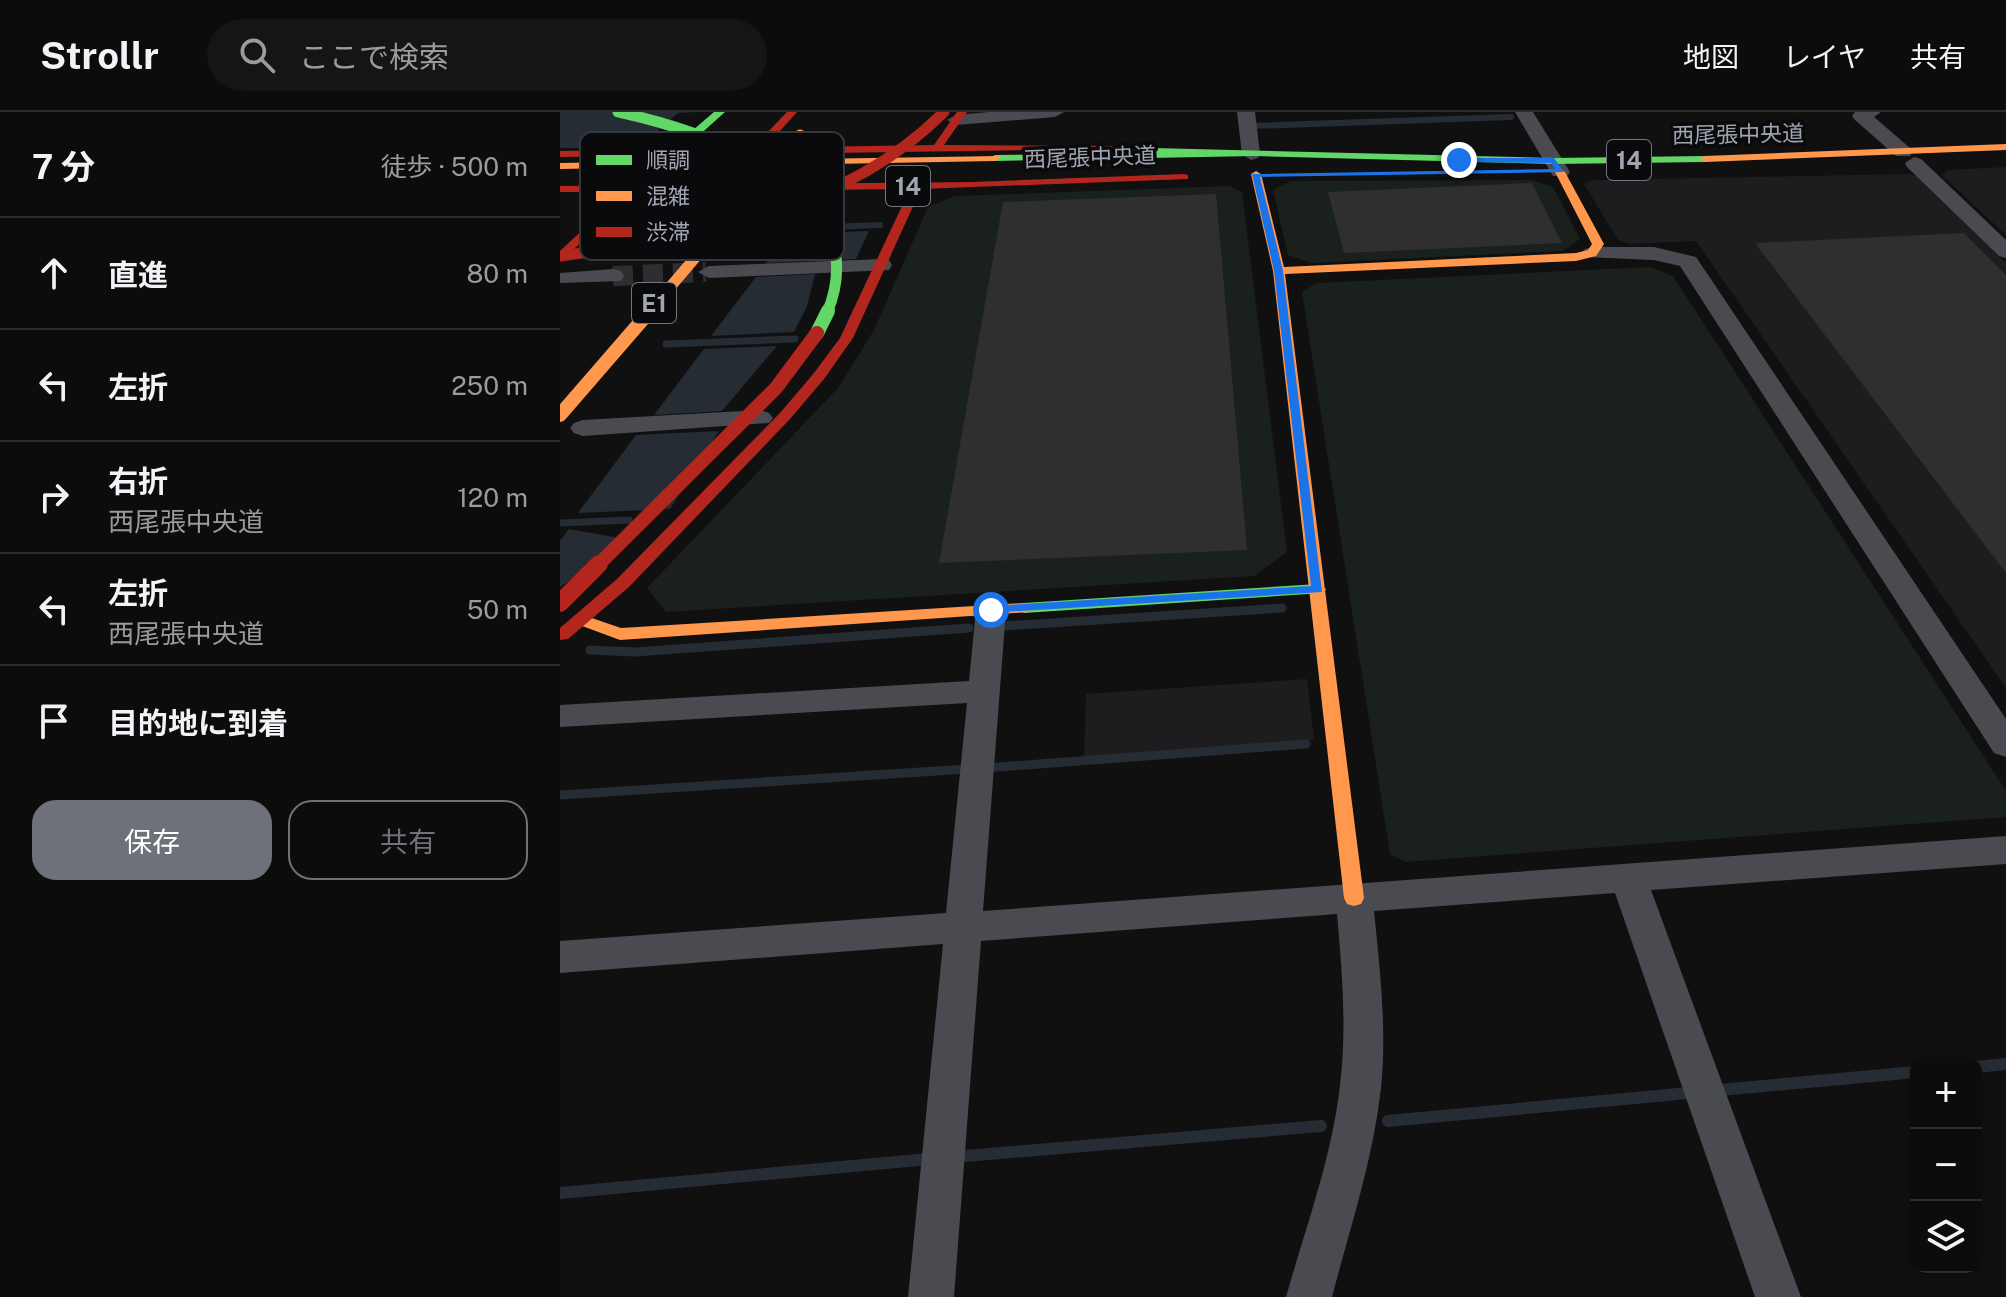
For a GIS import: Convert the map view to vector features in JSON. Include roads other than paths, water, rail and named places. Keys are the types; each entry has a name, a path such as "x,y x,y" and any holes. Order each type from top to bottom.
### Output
{"main road":[{"path":"618,112 695,132"},
{"path":"697,132 720,112"},
{"name":"E1","path":"774,132 792,112"},
{"path":"937,148 954,115"},
{"path":"844,181 891,158 954,115"},
{"name":"E1","path":"803,132 810,124"},
{"name":"西尾張中央道","path":"844,149 1086,147 1557,166"},
{"name":"西尾張中央道","path":"1908,158 2006,147"},
{"name":"西尾張中央道","path":"560,154 580,154"},
{"path":"844,161 1251,154"},
{"name":"西尾張中央道","path":"1314,173 2006,158"},
{"path":"560,166 580,166"},
{"path":"1279,271 1576,257 1592,253 1598,244 1557,166"},
{"name":"西尾張中央道","path":"844,172 1045,170 1197,176 844,187"},
{"path":"1256,174 1279,271 1354,898"},
{"name":"西尾張中央道","path":"560,175 580,175"},
{"path":"560,637 623,583 785,416 846,338 917,186"},
{"name":"西尾張中央道","path":"560,189 580,189"},
{"path":"562,264 580,245"},
{"name":"E1","path":"560,415 693,260"},
{"path":"560,603 779,383 821,325 835,288 836,260"},
{"path":"580,619 620,634 1318,589"}],"street":[{"path":"954,115 1055,112"},
{"path":"1246,112 1251,154"},
{"path":"1524,112 1557,166"},
{"path":"1872,112 1861,116 2006,252"},
{"path":"1592,253 1620,256 1667,254 1688,262 2006,745"},
{"path":"562,264 613,276"},
{"path":"709,272 881,265"},
{"path":"583,428 785,416"},
{"path":"931,1297 991,610"},
{"path":"560,716 982,691"},
{"path":"560,957 2006,850"},
{"path":"1628,878 1778,1297"},
{"path":"1309,1297 1355,1122 1363,1059 1363,998 1354,898"}],"waterway":[{"path":"1252,126 1511,117"},
{"path":"844,226 880,225"},
{"path":"666,344 795,339"},
{"path":"560,523 629,520"},
{"path":"1003,626 1282,608"},
{"path":"590,650 635,652 969,628"},
{"path":"986,768 1306,744"},
{"path":"560,795 968,769"},
{"path":"1982,1066 2006,1064"},
{"path":"1719,1090 1910,1073"},
{"path":"1388,1121 1689,1093"},
{"path":"954,1157 1321,1126"},
{"path":"560,1193 929,1159"}],"tunnel":[{"path":"613,276 706,272"}]}
